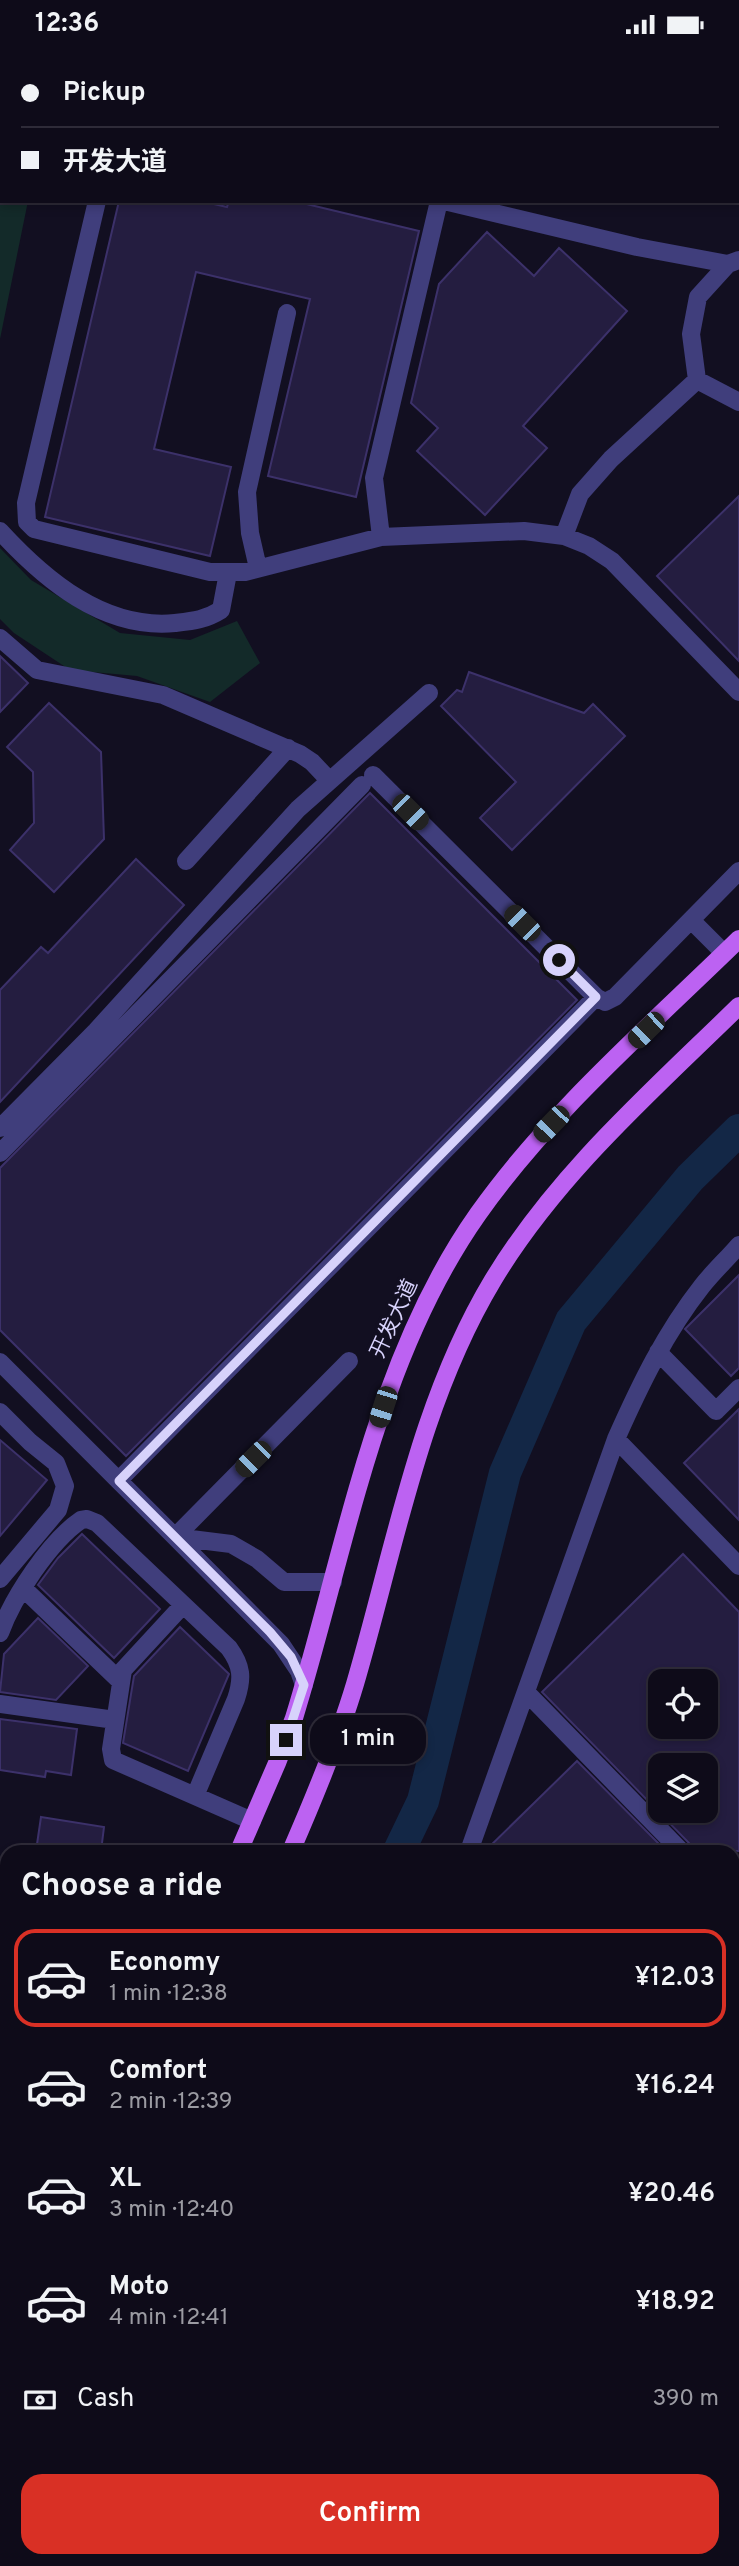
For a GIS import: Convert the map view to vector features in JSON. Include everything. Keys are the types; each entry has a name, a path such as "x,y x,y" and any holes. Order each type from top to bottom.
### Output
{"main road":[{"name":"开发大道","path":"242,1845 277,1763 304,1685 390,1385 428,1298 477,1216 535,1141 739,939"},
{"path":"293,1845 340,1733 425,1433 452,1360 471,1320 517,1243 564,1181 602,1140 739,1006"}],"lane":[{"path":"97,203 26,503 27,522 41,532 210,572 228,573 381,537 524,531 564,536 589,546 612,561 739,692"},
{"path":"381,537 374,478 442,203"},
{"path":"450,203 637,247 734,262"},
{"path":"697,380 691,334 698,297 734,262"},
{"path":"258,568 250,533 247,492 287,313"},
{"path":"697,380 739,402"},
{"path":"564,536 580,494 611,459 697,380"},
{"path":"0,531 29,563 85,604 121,619 159,625 206,620 221,610 228,573"},
{"path":"0,638 37,670 163,695 288,748 312,762 329,780"},
{"path":"0,1128 96,1031 270,838 329,780 429,693"},
{"path":"186,860 288,748"},
{"path":"0,1153 368,780 596,997 606,1002 615,997 739,871"},
{"path":"691,920 724,953"},
{"path":"119,1481 596,997"},
{"path":"471,1845 617,1439 639,1387 658,1352 703,1285 739,1245"},
{"path":"658,1352 716,1411 739,1388"},
{"path":"176,1537 349,1361"},
{"path":"0,1362 281,1644 299,1671 304,1685"},
{"path":"0,1412 30,1442 57,1463 65,1486 58,1510 0,1579"},
{"path":"617,1439 739,1566"},
{"path":"0,1633 23,1588 43,1558 77,1523 87,1519 97,1523 229,1648 241,1671 236,1699 195,1797"},
{"path":"176,1537 231,1545 257,1559 284,1581 295,1584 333,1583"},
{"path":"23,1588 120,1681"},
{"path":"183,1605 130,1661 120,1681 111,1749 113,1760 252,1821"},
{"path":"526,1692 675,1845"},
{"path":"0,1704 115,1720"}],"green space":[{"path":"0,203 28,203 0,339"},
{"path":"0,548 31,580 120,633 190,640 237,621 260,663 210,702 137,676 70,670 14,633 0,619"}],"building":[{"path":"119,203 210,203 227,207 228,203 302,203 419,231 356,497 268,476 310,299 196,272 154,449 231,467 210,556 45,517"},
{"path":"487,232 534,276 559,248 627,311 523,426 547,448 485,515 417,451 438,428 411,403 439,284"},
{"path":"739,496 739,661 657,576"},
{"path":"0,656 28,683 0,712"},
{"path":"469,672 584,713 593,704 625,736 512,850 480,818 516,782 441,706 457,690 462,692"},
{"path":"49,703 101,752 104,839 54,892 10,850 34,823 33,772 7,747"},
{"path":"370,793 577,1000 126,1456 0,1330 0,1168"},
{"path":"136,859 184,905 0,1102 0,990 41,947 48,953"},
{"path":"739,1275 739,1368 731,1376 685,1329"},
{"path":"739,1409 739,1520 684,1463"},
{"path":"0,1440 47,1480 0,1536"},
{"path":"82,1534 160,1609 114,1658 38,1585 58,1558"},
{"path":"683,1554 739,1612 739,1845 690,1845 670,1823 718,1823 718,1753 648,1753 648,1801 542,1692"},
{"path":"38,1618 88,1666 56,1700 0,1692 4,1654"},
{"path":"180,1627 229,1674 188,1771 123,1743 134,1676"},
{"path":"0,1719 77,1729 71,1775 46,1771 45,1777 0,1770"},
{"path":"577,1761 660,1845 491,1845"},
{"path":"41,1817 104,1827 102,1845 37,1845"}],"waterway":[{"path":"402,1845 423,1801 505,1473 571,1321 690,1178 739,1130"}],"route":[{"path":"286,1740 304,1685 291,1657 270,1632 119,1481 596,997 559,960"}]}
